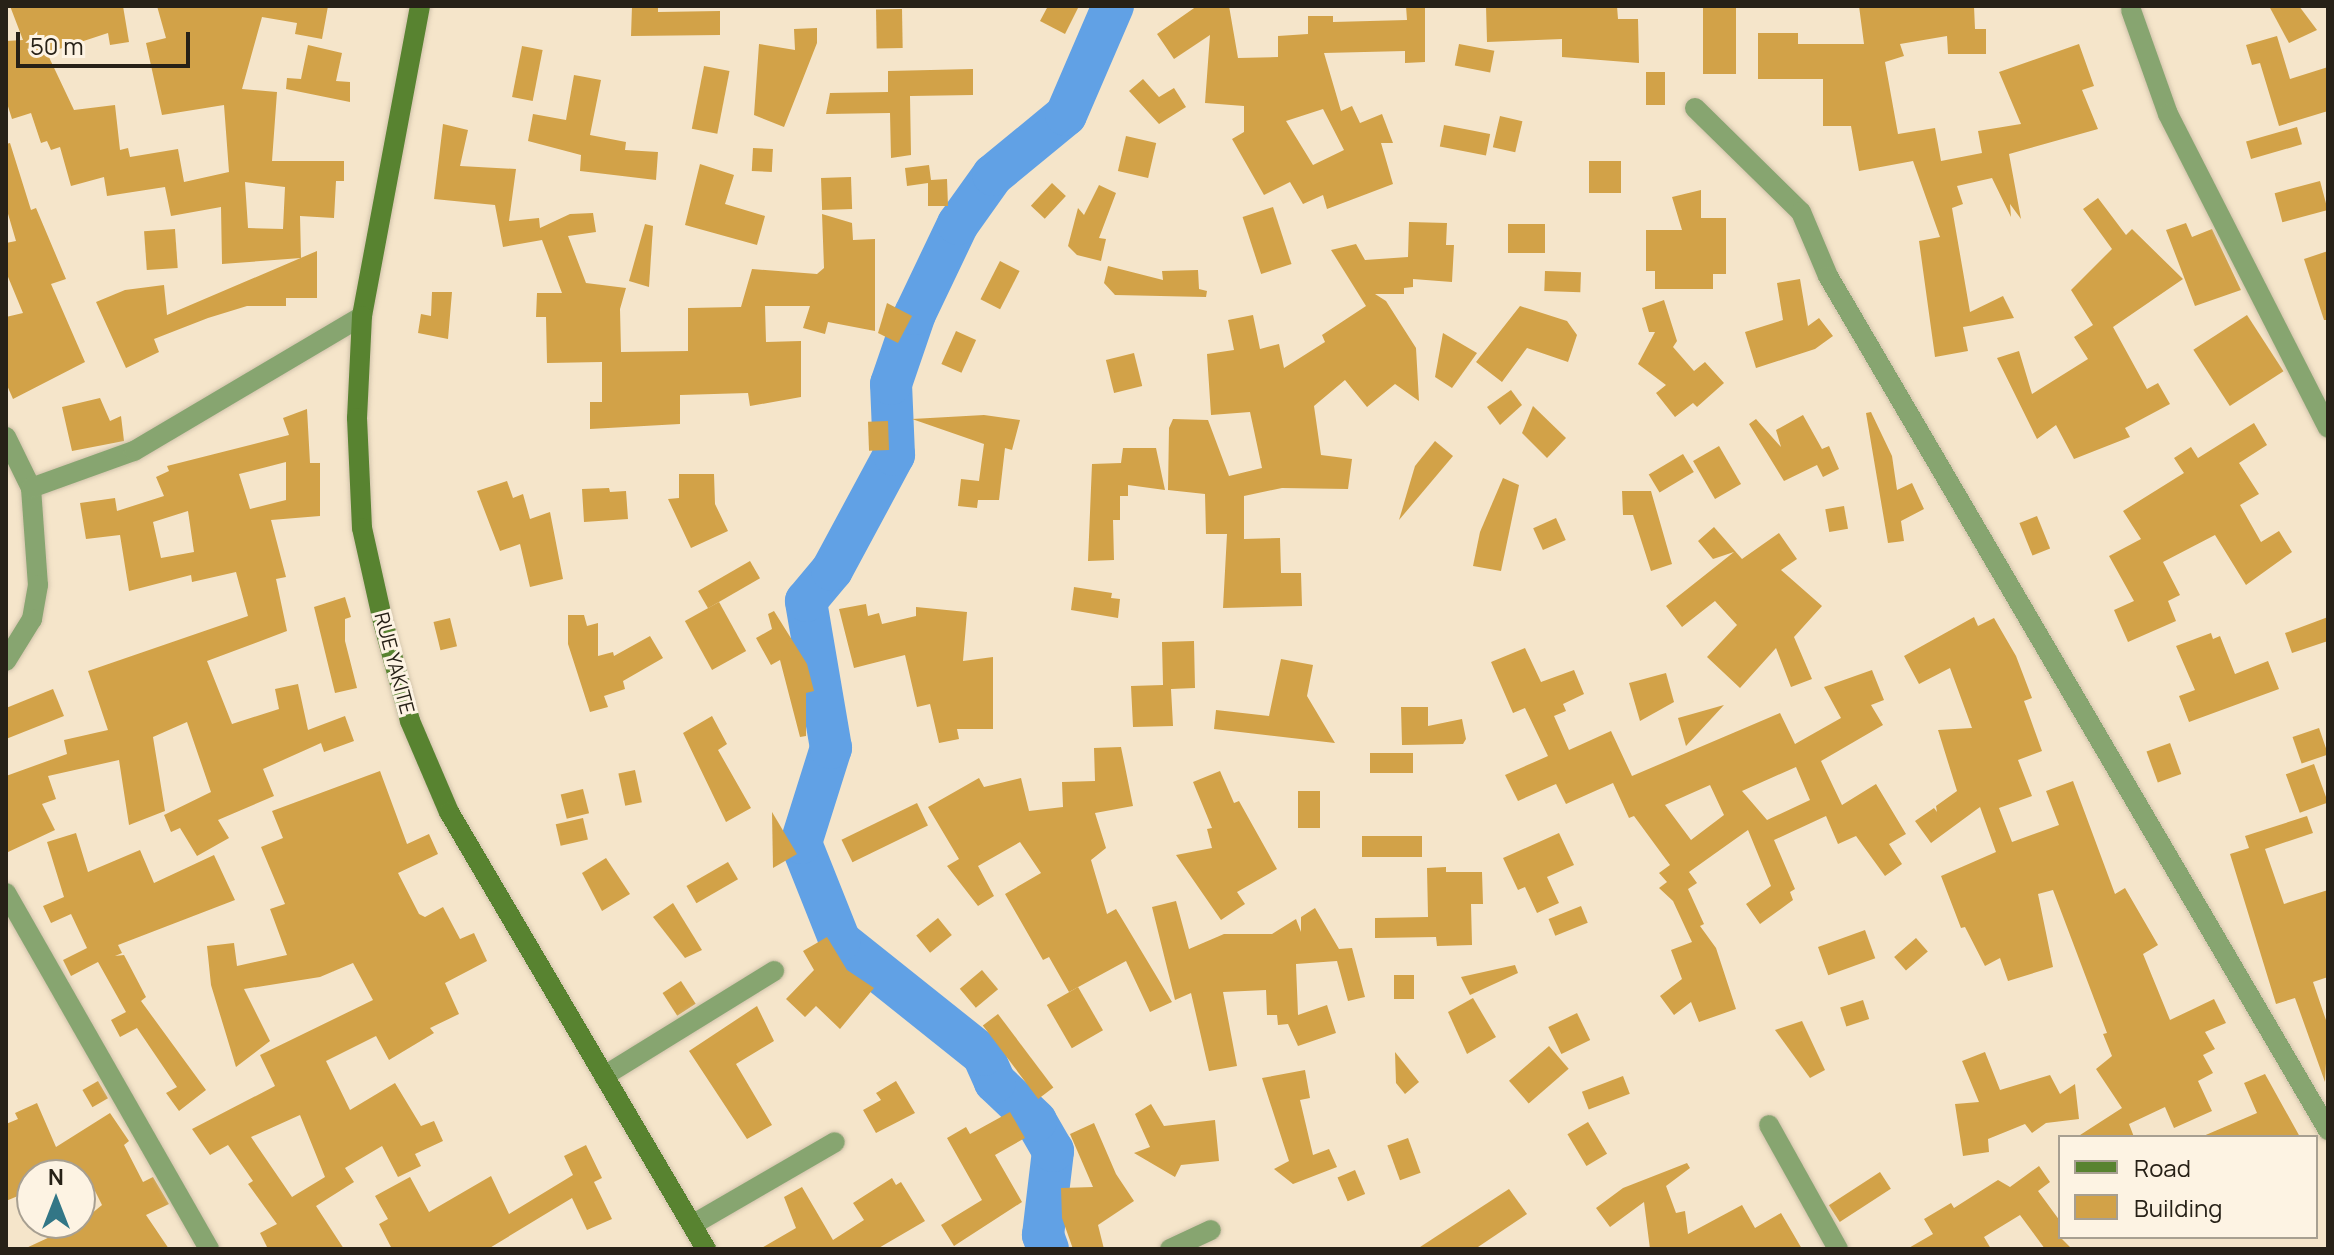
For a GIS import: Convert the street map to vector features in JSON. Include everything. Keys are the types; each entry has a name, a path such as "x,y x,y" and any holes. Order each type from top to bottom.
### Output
{"main road":[{"name":"RUE YAKITE","path":"420,6 362,316 357,418 362,528 410,721 449,812 706,1249"}],"street":[{"path":"2131,10 2168,114 2328,428"},
{"path":"1695,108 1801,212 1828,276 2328,1130"},
{"path":"31,488 134,451 362,316"},
{"path":"6,437 31,488 38,585 32,619 6,661"},
{"path":"6,893 209,1249"},
{"path":"604,1076 774,971"},
{"path":"1769,1125 1838,1249"},
{"path":"692,1225 835,1142"},
{"path":"1170,1249 1211,1230"}],"building":[{"path":"10,6 123,6 129,42 110,45 108,33 47,53 74,110 115,105 120,150 128,148 130,157 178,149 184,182 229,172 224,105 162,115 146,43 166,38 157,6 328,6 322,39 295,34 297,23 262,17 242,89 277,92 272,161 344,161 344,181 336,181 334,218 300,216 301,258 222,264 221,207 171,216 165,187 107,196 104,177 71,186 60,147 51,150 47,141 41,143 31,113 12,119 6,100 6,41 23,40","holes":["245,182 285,187 283,229 248,228"]},
{"path":"632,6 658,6 658,12 720,11 720,35 631,36"},
{"path":"1048,6 1079,6 1065,34 1040,21"},
{"path":"1197,6 1229,6 1238,58 1278,57 1278,36 1308,34 1308,16 1333,16 1333,22 1407,20 1406,6 1425,6 1425,62 1405,63 1405,51 1324,53 1341,111 1352,106 1360,123 1382,114 1393,143 1381,143 1393,184 1327,209 1323,195 1303,204 1290,182 1264,195 1232,139 1244,132 1244,106 1205,103 1210,35 1174,59 1157,34","holes":["1323,109 1344,150 1313,165 1286,121"]},
{"path":"1486,6 1617,6 1618,19 1638,19 1639,63 1562,57 1562,39 1487,42"},
{"path":"1703,6 1736,6 1736,74 1703,74"},
{"path":"1859,6 1974,6 1975,29 1986,29 1986,54 1948,54 1947,36 1900,44 1904,56 1885,62 1898,134 1935,128 1941,161 1982,153 1978,131 2021,124 1999,72 2079,44 2094,86 2082,90 2098,129 2009,154 2021,219 2010,204 2011,217 1992,178 1957,186 1963,204 1952,208 1970,312 2003,296 2014,318 1963,327 1968,351 1935,357 1919,241 1940,237 1913,161 1859,171 1851,126 1823,126 1823,79 1758,79 1758,33 1798,33 1798,44 1864,44"},
{"path":"2269,6 2299,6 2317,30 2289,43"},
{"path":"876,9 902,9 903,48 877,48"},
{"path":"817,28 817,43 784,127 754,115 759,44 795,50 794,29"},
{"path":"2277,36 2290,79 2328,67 2328,111 2279,126 2260,63 2252,65 2246,45"},
{"path":"1459,44 1494,51 1490,72 1455,66"},
{"path":"308,45 342,53 336,81 350,82 350,102 286,89 287,78 301,79"},
{"path":"522,46 543,50 533,101 512,97"},
{"path":"704,66 730,71 717,134 692,129"},
{"path":"973,69 973,95 910,96 911,155 891,158 890,113 826,114 830,93 888,92 888,71"},
{"path":"1646,72 1665,72 1665,105 1646,105"},
{"path":"574,75 601,80 590,135 626,142 625,150 658,152 656,180 580,171 581,155 528,141 533,114 566,120"},
{"path":"1143,79 1159,97 1174,88 1186,107 1159,124 1129,91"},
{"path":"1500,116 1522,121 1515,152 1493,147"},
{"path":"443,124 468,130 460,166 516,169 509,221 539,218 540,228 570,214 593,213 596,232 568,236 586,283 626,288 620,309 621,352 688,351 688,308 741,307 752,269 817,274 824,268 822,214 852,223 853,240 875,239 875,331 828,322 825,334 803,328 810,306 765,306 766,342 801,341 801,397 750,406 748,393 680,395 680,424 590,429 590,402 602,402 602,362 547,363 546,317 536,317 537,293 562,293 542,240 503,247 495,205 434,199"},
{"path":"1444,125 1490,134 1486,156 1440,147"},
{"path":"2297,127 2302,144 2251,159 2246,142"},
{"path":"1126,136 1156,143 1148,178 1118,171"},
{"path":"10,143 31,210 36,208 66,279 51,284 85,362 13,399 6,383 6,317 23,313 6,272 6,243 16,241 6,207 6,144"},
{"path":"753,148 773,149 772,172 752,171"},
{"path":"1589,161 1621,161 1621,193 1589,193"},
{"path":"700,164 734,175 725,204 765,216 757,245 685,225"},
{"path":"929,165 931,180 947,179 948,206 928,206 928,183 907,186 905,168"},
{"path":"851,177 852,209 822,210 821,178"},
{"path":"2320,181 2328,210 2282,222 2275,193"},
{"path":"1052,183 1066,196 1045,219 1031,206"},
{"path":"1099,185 1116,193 1099,238 1106,239 1101,261 1077,255 1068,246 1078,208 1084,215"},
{"path":"1701,190 1701,218 1726,218 1726,274 1713,274 1713,289 1655,289 1655,271 1646,271 1646,230 1682,230 1672,197"},
{"path":"2098,198 2126,235 2132,229 2183,279 2113,327 2147,389 2158,383 2170,404 2125,428 2130,437 2074,459 2056,425 2037,439 1997,358 2019,351 2032,394 2088,359 2074,337 2093,325 2071,290 2112,249 2083,209"},
{"path":"1273,207 1292,264 1261,274 1243,217"},
{"path":"1409,222 1447,223 1446,245 1454,245 1452,282 1413,279 1413,287 1404,288 1404,294 1375,294 1386,301 1416,348 1419,401 1395,384 1367,407 1345,380 1314,406 1321,455 1352,459 1348,489 1282,488 1244,496 1244,539 1280,538 1281,573 1301,573 1302,606 1223,608 1227,534 1206,534 1205,494 1168,490 1169,428 1173,419 1208,420 1229,476 1262,468 1250,412 1211,415 1207,354 1234,350 1228,320 1253,315 1260,349 1279,344 1284,368 1325,342 1322,335 1366,306 1331,250 1356,244 1365,260 1408,257"},
{"path":"2186,223 2192,237 2212,229 2241,290 2195,306 2166,230"},
{"path":"645,224 653,226 649,287 629,281"},
{"path":"1508,224 1545,224 1545,253 1508,253"},
{"path":"175,229 178,268 147,270 144,231"},
{"path":"317,251 317,298 286,298 286,306 247,306 208,318 154,339 159,352 126,368 96,302 125,290 164,285 167,315"},
{"path":"2328,251 2328,320 2324,320 2304,259"},
{"path":"1000,261 1020,271 1000,309 980,299"},
{"path":"1108,266 1163,280 1162,271 1198,270 1199,289 1207,291 1206,297 1115,295 1104,283"},
{"path":"1545,271 1581,272 1580,292 1544,291"},
{"path":"1800,279 1808,326 1819,318 1833,336 1815,349 1756,368 1745,332 1783,320 1777,283"},
{"path":"432,292 452,292 448,339 418,333 421,314 431,316"},
{"path":"1664,300 1677,341 1673,347 1694,371 1705,362 1724,383 1697,407 1693,403 1675,417 1656,393 1666,385 1638,364 1655,332 1649,332 1642,308"},
{"path":"887,303 912,316 898,343 878,333"},
{"path":"1520,306 1567,321 1577,335 1568,362 1527,348 1502,382 1476,362"},
{"path":"2247,315 2283,371 2230,406 2193,350"},
{"path":"956,331 976,340 961,373 941,364"},
{"path":"1443,333 1477,353 1452,388 1435,377"},
{"path":"1134,353 1142,386 1114,393 1106,360"},
{"path":"1511,390 1522,405 1500,425 1487,407"},
{"path":"100,398 110,421 121,416 124,441 72,451 62,407"},
{"path":"1533,406 1566,438 1547,458 1522,433"},
{"path":"307,409 310,463 320,463 320,516 271,520 286,577 276,579 287,631 207,661 232,724 279,709 275,689 298,684 308,730 345,716 354,741 324,752 321,743 263,769 274,796 218,820 229,838 197,856 180,828 171,832 164,815 211,792 187,722 153,737 165,811 129,825 119,760 48,776 56,799 42,804 55,830 6,853 6,776 67,754 64,740 108,730 88,671 248,616 236,572 192,582 191,575 129,591 120,535 86,539 80,503 115,498 117,511 164,496 156,477 169,471 167,466 289,435 283,418","holes":["286,462 286,500 250,509 239,474","188,511 194,552 161,558 153,522"]},
{"path":"1871,412 1892,456 1897,490 1912,483 1924,509 1901,521 1904,541 1888,543 1866,413"},
{"path":"984,415 1020,420 1012,450 1005,448 999,500 978,500 977,508 958,506 961,479 979,481 984,444 912,419"},
{"path":"1803,415 1822,449 1829,446 1839,469 1823,477 1817,465 1784,481 1749,424 1756,419 1781,447 1776,430"},
{"path":"888,421 889,450 869,451 868,422"},
{"path":"2254,423 2267,445 2239,463 2259,494 2240,505 2261,542 2279,531 2292,552 2246,585 2215,535 2163,562 2180,595 2168,601 2176,621 2128,642 2114,610 2134,601 2109,556 2141,539 2123,511 2184,473 2174,458 2191,447 2198,458"},
{"path":"1435,441 1453,456 1399,520 1415,466"},
{"path":"1719,446 1741,484 1715,499 1693,461"},
{"path":"1123,448 1156,448 1165,490 1128,485 1128,496 1120,496 1120,520 1113,520 1114,560 1088,561 1092,464 1121,463"},
{"path":"1683,454 1694,472 1660,493 1649,475"},
{"path":"679,474 714,474 715,504 728,531 691,548 668,499 679,498"},
{"path":"1503,478 1519,485 1501,571 1473,566 1480,532"},
{"path":"507,481 513,498 523,494 530,519 550,512 563,579 530,587 520,544 500,551 477,491"},
{"path":"609,488 610,492 626,491 628,519 584,522 582,489"},
{"path":"1622,491 1651,491 1672,564 1651,571 1633,515 1623,515"},
{"path":"1844,506 1848,529 1829,532 1825,509"},
{"path":"2037,516 2050,548 2032,556 2019,523"},
{"path":"1556,518 1566,540 1543,550 1533,528"},
{"path":"1714,527 1742,559 1779,533 1797,559 1781,570 1822,606 1794,637 1812,679 1791,687 1776,648 1740,688 1707,657 1737,625 1715,601 1682,627 1666,606 1734,552 1713,559 1698,541"},
{"path":"750,561 760,578 708,608 698,591"},
{"path":"1074,587 1112,593 1111,598 1120,599 1118,618 1071,610"},
{"path":"345,597 351,617 345,619 345,641 357,688 335,693 314,607"},
{"path":"719,602 746,651 712,670 685,621"},
{"path":"866,604 868,616 879,613 882,624 916,616 916,607 967,612 963,661 993,657 993,729 957,729 959,739 939,743 930,704 917,707 905,655 854,668 839,609"},
{"path":"774,611 807,664 814,691 806,693 806,736 800,737 780,660 771,665 756,638 772,629 768,614"},
{"path":"568,615 584,615 587,626 598,623 598,656 613,652 614,656 650,636 663,658 623,681 625,689 604,696 608,707 590,712 568,644"},
{"path":"1974,617 1978,626 1994,618 2016,656 2032,698 2024,701 2042,751 2018,760 2032,796 1999,808 2012,842 2059,825 2046,791 2073,781 2115,894 2125,888 2158,945 2143,954 2170,1020 2214,999 2226,1023 2205,1032 2215,1049 2203,1055 2213,1073 2198,1081 2212,1111 2174,1128 2165,1107 2129,1124 2133,1135 2080,1135 2122,1108 2096,1069 2112,1056 2103,1034 2107,1033 2053,890 2038,894 2053,967 2008,981 2000,958 1985,966 1965,927 1961,928 1941,876 1996,852 1980,807 1931,843 1915,821 1934,808 1937,812 1936,806 1957,791 1938,730 1972,728 1950,668 1919,684 1904,656"},
{"path":"2328,617 2328,641 2292,653 2285,633"},
{"path":"450,618 457,646 441,650 434,622"},
{"path":"2211,633 2213,639 2220,636 2235,674 2268,661 2279,689 2189,722 2179,696 2195,690 2176,646"},
{"path":"1194,641 1195,688 1171,689 1173,726 1133,727 1131,686 1163,685 1162,642"},
{"path":"1525,648 1541,682 1574,670 1584,694 1563,704 1566,711 1554,716 1569,750 1611,731 1632,776 1780,713 1795,744 1841,718 1824,687 1872,670 1884,700 1871,705 1883,725 1821,761 1842,805 1876,784 1906,834 1889,844 1902,864 1885,876 1856,836 1838,844 1826,816 1774,840 1795,889 1790,892 1793,900 1760,924 1746,904 1771,886 1748,830 1689,872 1697,883 1688,889 1704,924 1700,926 1716,948 1736,1009 1699,1022 1691,1002 1674,1015 1660,996 1682,979 1671,950 1692,942 1673,901 1659,888 1667,882 1659,873 1670,865 1634,816 1629,818 1613,783 1566,804 1556,784 1518,801 1505,775 1548,756 1525,708 1513,713 1491,662","holes":["1796,767 1810,800 1767,820 1742,791","1710,785 1724,815 1691,840 1665,805"]},
{"path":"1281,659 1313,665 1307,696 1335,743 1214,729 1216,710 1269,716"},
{"path":"1666,673 1674,702 1640,721 1629,683"},
{"path":"53,689 64,716 6,739 6,708"},
{"path":"1724,705 1686,746 1678,718"},
{"path":"1401,707 1428,707 1428,726 1462,719 1466,739 1463,744 1402,745"},
{"path":"712,716 727,744 718,750 751,808 726,822 683,733"},
{"path":"2319,728 2328,755 2302,764 2293,737"},
{"path":"2170,743 2181,774 2158,783 2147,752"},
{"path":"1121,747 1133,806 1095,813 1106,848 1091,860 1107,914 1116,909 1172,1002 1150,1012 1126,961 1069,992 1049,957 1043,960 1005,894 1041,873 1020,842 978,866 994,896 978,906 947,866 959,859 928,807 979,778 984,787 1021,778 1029,811 1063,807 1062,782 1095,781 1094,748"},
{"path":"1370,753 1413,753 1413,773 1370,773"},
{"path":"2314,764 2328,803 2300,813 2286,774"},
{"path":"635,770 642,802 625,806 618,774"},
{"path":"380,771 407,844 429,834 438,854 398,873 419,914 425,917 443,907 460,939 474,933 487,961 445,983 459,1014 430,1028 434,1033 389,1060 376,1036 326,1061 350,1110 395,1083 421,1126 434,1121 443,1141 415,1154 421,1166 398,1177 382,1146 345,1168 354,1182 316,1206 344,1249 268,1249 260,1233 277,1224 248,1184 253,1181 228,1145 210,1155 192,1129 275,1086 260,1055 373,1000 353,963 320,977 244,989 270,1041 236,1067 211,985 207,946 234,943 237,966 287,955 270,909 285,904 261,847 283,838 272,811","holes":["300,1115 325,1177 292,1197 251,1137"]},
{"path":"1220,771 1234,803 1239,801 1277,869 1237,892 1245,904 1221,920 1176,855 1212,848 1207,829 1212,828 1193,782"},
{"path":"583,789 589,813 567,819 561,795"},
{"path":"1298,791 1320,791 1320,828 1298,828"},
{"path":"917,803 928,825 852,862 842,840"},
{"path":"772,812 797,854 773,868"},
{"path":"2307,816 2313,833 2265,849 2284,904 2328,890 2328,977 2313,982 2328,1026 2325,1082 2295,998 2276,1004 2230,854 2249,848 2245,836"},
{"path":"583,818 588,839 561,846 556,824"},
{"path":"76,833 88,872 140,850 154,883 214,855 235,900 118,945 122,953 115,956 124,955 146,997 141,1001 206,1090 179,1111 166,1093 177,1087 137,1028 120,1037 111,1020 126,1012 98,962 71,976 63,960 87,948 71,914 51,923 43,906 64,897 47,842"},
{"path":"1559,833 1574,865 1547,877 1559,903 1537,913 1525,887 1518,890 1503,858"},
{"path":"1362,836 1422,836 1422,857 1362,857"},
{"path":"606,858 630,894 602,911 582,873"},
{"path":"728,862 738,879 696,903 686,886"},
{"path":"1446,867 1446,872 1482,872 1483,904 1471,904 1472,945 1437,946 1436,937 1375,938 1375,918 1428,917 1427,868"},
{"path":"1176,901 1189,949 1224,934 1272,934 1296,919 1301,932 1301,917 1315,908 1339,949 1352,948 1365,997 1348,1001 1337,961 1296,964 1298,1015 1327,1005 1336,1033 1298,1046 1288,1024 1278,1025 1277,1015 1267,1015 1266,990 1223,992 1237,1066 1209,1071 1191,993 1175,1000 1152,907"},
{"path":"673,903 702,950 685,958 653,917"},
{"path":"1581,906 1588,923 1555,936 1549,919"},
{"path":"938,918 952,935 930,953 916,936"},
{"path":"1865,930 1875,958 1828,975 1818,947"},
{"path":"827,937 847,970 874,988 840,1029 816,1006 805,1017 786,999 814,970 803,951"},
{"path":"1916,938 1928,952 1906,971 1894,957"},
{"path":"1515,965 1518,973 1470,995 1461,977"},
{"path":"982,970 998,989 976,1008 960,989"},
{"path":"1394,975 1414,975 1414,999 1394,999"},
{"path":"681,981 696,1004 677,1016 663,993"},
{"path":"1078,987 1103,1030 1072,1048 1047,1005"},
{"path":"1473,998 1496,1037 1467,1054 1448,1012"},
{"path":"1863,1000 1869,1019 1846,1026 1840,1007"},
{"path":"757,1006 774,1041 736,1064 772,1125 747,1139 689,1051"},
{"path":"1577,1013 1590,1040 1561,1054 1548,1027"},
{"path":"998,1014 1053,1087 1038,1099 983,1025"},
{"path":"1802,1021 1825,1070 1810,1078 1775,1030"},
{"path":"1549,1046 1569,1069 1529,1103 1509,1081"},
{"path":"1395,1052 1419,1082 1405,1094 1396,1083"},
{"path":"1985,1052 2000,1090 2050,1075 2060,1094 2075,1084 2079,1119 2046,1123 2032,1133 2025,1124 1988,1139 1989,1152 1963,1156 1955,1104 1979,1102 1962,1061"},
{"path":"1305,1070 1310,1098 1300,1100 1313,1155 1329,1149 1337,1167 1293,1184 1274,1169 1289,1161 1262,1078"},
{"path":"2265,1074 2299,1135 2206,1135 2257,1113 2244,1083"},
{"path":"1623,1076 1630,1094 1589,1110 1582,1092"},
{"path":"98,1081 108,1098 92,1107 82,1090"},
{"path":"896,1081 915,1113 876,1133 863,1110 881,1100 876,1093"},
{"path":"37,1103 56,1147 110,1113 129,1141 124,1145 143,1182 153,1177 169,1204 146,1215 169,1249 24,1249 46,1239 96,1239 96,1210 102,1205 96,1193 96,1159 16,1159 16,1197 6,1201 6,1124 18,1119 15,1113"},
{"path":"1151,1104 1164,1126 1215,1120 1219,1161 1181,1165 1175,1177 1134,1153 1150,1147 1135,1114"},
{"path":"1010,1112 1025,1138 995,1155 1022,1202 954,1246 941,1225 982,1200 947,1138 966,1127 970,1134"},
{"path":"1588,1122 1607,1154 1586,1166 1567,1134"},
{"path":"1094,1123 1116,1174 1134,1201 1098,1225 1104,1249 1073,1249 1062,1218 1061,1188 1093,1187 1070,1134"},
{"path":"1408,1138 1421,1173 1400,1180 1387,1146"},
{"path":"586,1145 602,1178 594,1182 612,1219 587,1230 572,1198 488,1249 392,1249 379,1224 388,1219 375,1196 410,1177 429,1212 491,1176 509,1214 573,1175 564,1156"},
{"path":"1687,1163 1690,1168 1666,1186 1676,1213 1685,1211 1688,1234 1742,1205 1755,1228 1781,1213 1802,1249 1650,1249 1644,1202 1610,1227 1596,1208 1623,1188"},
{"path":"2039,1166 2050,1182 2038,1191 2058,1218 2058,1239 2072,1249 2045,1249 2020,1215 1984,1237 1991,1249 1907,1249 1933,1234 1924,1219 1951,1203 1954,1208 1998,1180 2010,1187"},
{"path":"1355,1170 1365,1194 1348,1201 1338,1177"},
{"path":"1880,1172 1891,1189 1840,1222 1829,1205"},
{"path":"892,1178 896,1185 901,1182 925,1221 877,1249 760,1249 796,1228 784,1197 802,1187 833,1240 864,1220 853,1203"},
{"path":"1509,1189 1527,1214 1475,1249 1417,1249"}],"waterway":[{"path":"1048,1249 1043,1235 1053,1151 1036,1121 995,1082 983,1055 840,941 801,843 831,748 806,601 832,570 894,455 891,384 915,314 958,224 993,175 1066,115 1113,6"}]}
